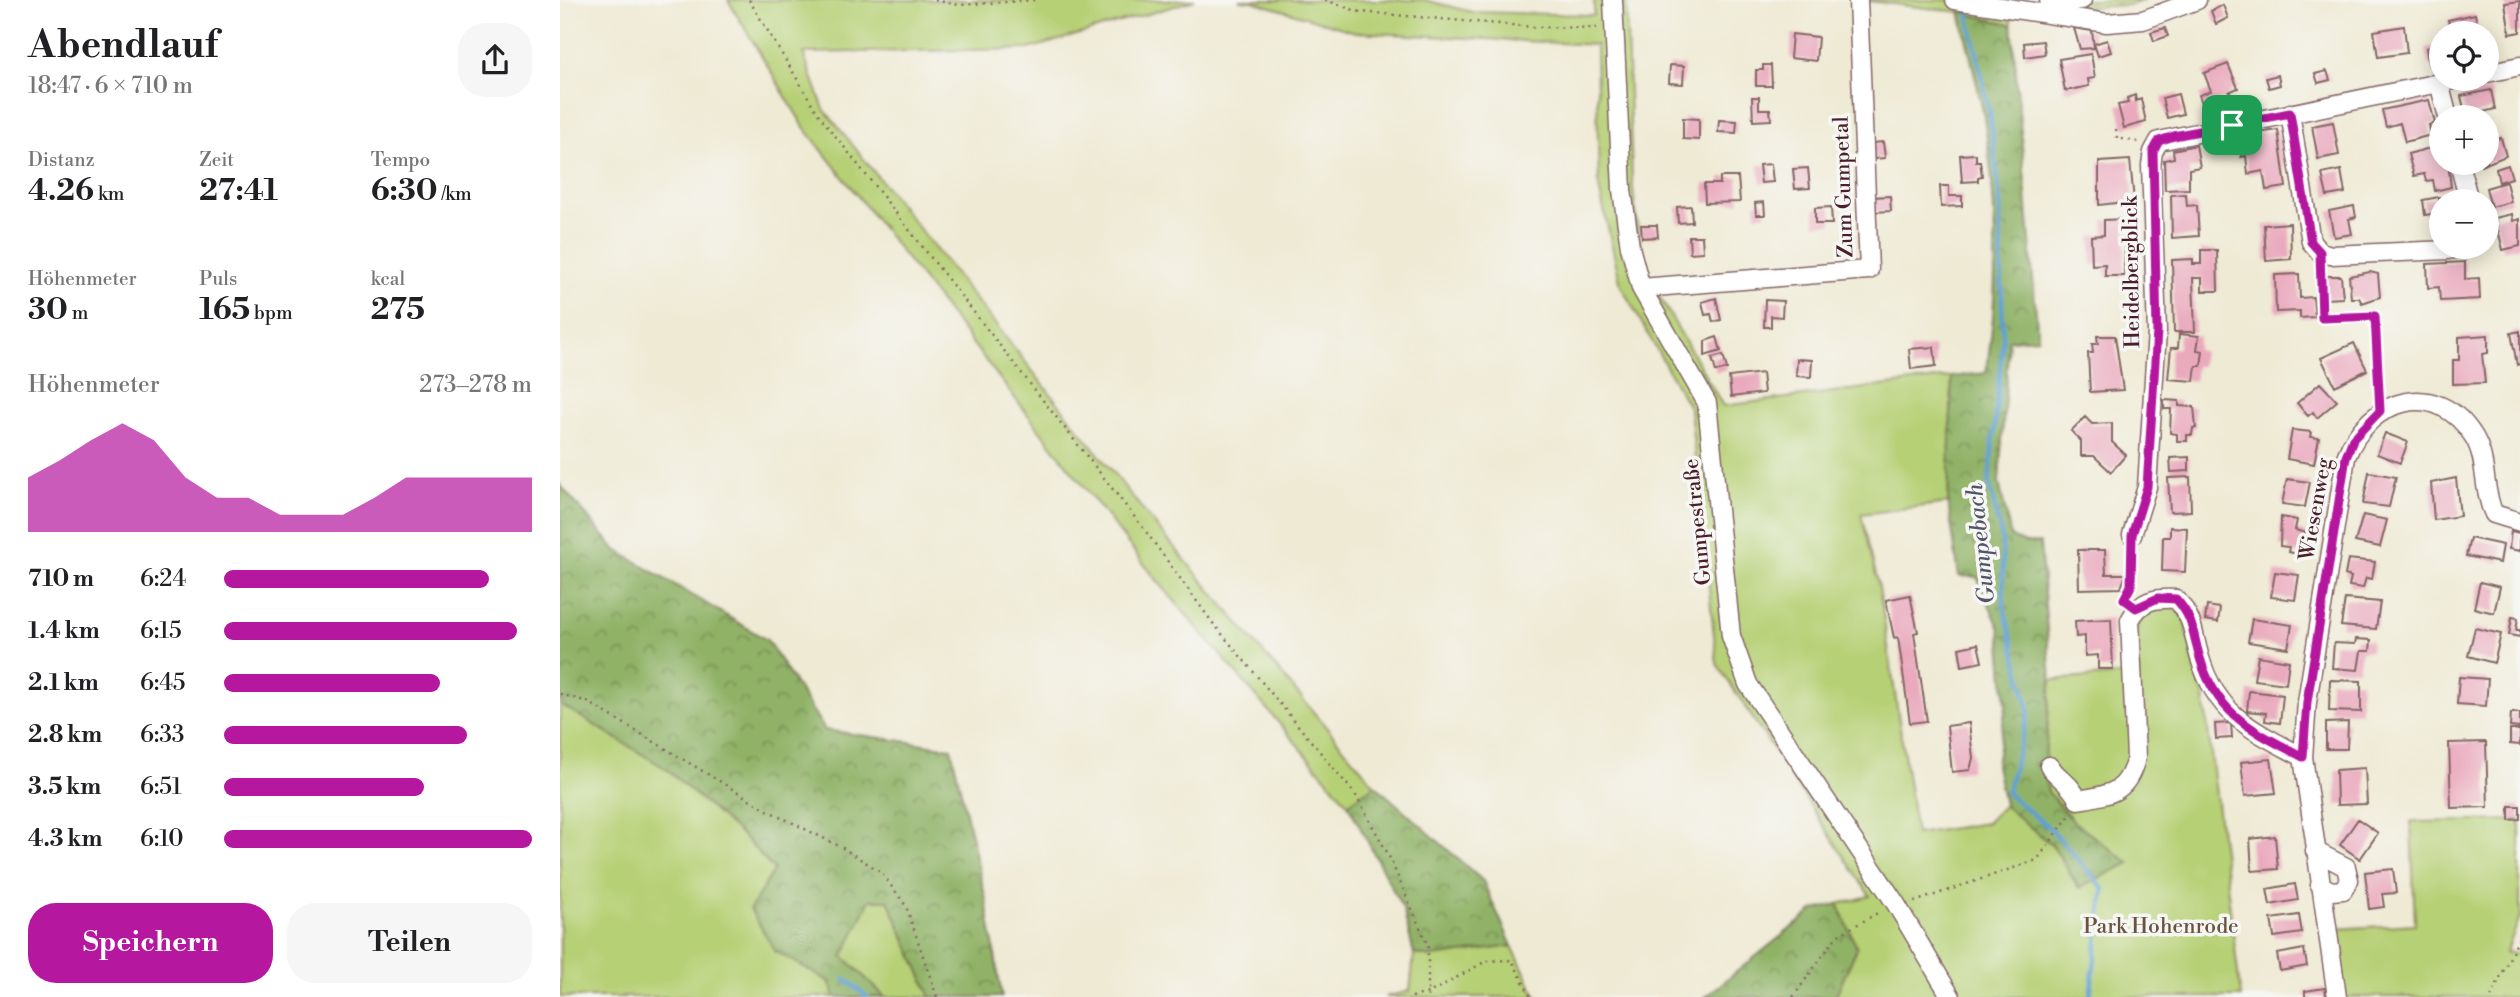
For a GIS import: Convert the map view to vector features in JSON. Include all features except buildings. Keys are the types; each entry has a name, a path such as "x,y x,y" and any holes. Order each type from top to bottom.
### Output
{"street":[{"name":"Gumpestraße","path":"1613,0 1622,190 1630,247 1641,288 1707,403 1731,636 1748,684 1896,904 1951,997"},
{"name":"Zum Gumpetal","path":"1641,288 1870,270 1858,0"},
{"path":"1955,0 1989,3 2107,23 2143,20 2197,0"},
{"path":"2049,0 2082,0"},
{"path":"2499,70 2520,66"},
{"path":"2156,146 2159,141 2174,136 2429,85"},
{"path":"2290,113 2311,242 2320,252 2331,255 2429,250"},
{"name":"Heidelbergblick","path":"2132,535 2147,487 2157,331 2151,165 2156,146"},
{"path":"2380,411 2398,403 2412,402 2444,409 2457,416 2476,439 2487,500 2494,514 2520,522"},
{"name":"Wiesenweg","path":"2337,997 2303,757 2307,702 2346,457 2353,439 2380,411"},
{"path":"2049,766 2057,778 2072,786 2078,800 2116,792 2130,778 2136,758 2128,637 2130,620 2136,608 2158,598 2176,599 2190,614 2202,665 2224,708 2239,721 2303,757"},
{"path":"2315,851 2346,867 2349,880 2343,890 2331,891 2320,885"}],"path":[{"path":"749,0 819,115 1144,529 1212,622 1355,794 1416,911 1428,946 1429,995"},
{"path":"935,0 959,5 1035,0"},
{"path":"1325,0 1360,12 1534,27 1615,28"},
{"path":"2116,130 2117,138 2156,146"},
{"path":"2320,252 2322,318 2375,316 2380,411"},
{"path":"2132,535 2131,586 2124,599 2136,608"},
{"path":"560,694 588,702 769,811 841,847 881,872 906,906 937,997"},
{"path":"1793,997 1837,936 1896,904 1911,903 1966,882 2009,871 2036,859 2066,822"},
{"path":"2491,997 2520,936"},
{"path":"1412,997 1429,995 1486,961 1512,960 1531,997"}],"green space":[{"path":"728,0 1195,0 1029,49 803,53 824,109 1147,515 1375,785 1348,804 1155,578 804,127"},
{"name":"Park Hohenrode","path":"1239,0 1424,0 1472,12 1594,15 1594,0 1626,0 1632,180 1639,239 1651,282 1723,406 1952,377 1948,503 1861,514 1879,587 1916,834 1986,823 2004,805 2054,847 2079,888 2129,863 2074,822 2048,792 2044,770 2051,680 2137,674 2138,622 2145,611 2171,604 2185,619 2196,674 2204,697 2241,997 1835,997 1857,948 1838,904 1870,896 1717,664 1690,409 1621,286 1599,188 1596,45 1355,32 1252,1"},
{"path":"1859,0 2010,0 2012,25 1960,12"},
{"path":"2063,0 2144,0 2130,5 2065,8"},
{"path":"1960,12 2012,25 2038,338 2009,340 1999,482 2011,537 2026,543 2040,543 2051,680 2044,770 2048,792 2074,822 2129,863 2079,888 2054,847 2004,805 1996,765 2006,706 2000,629 1977,577 1959,576 1948,503 1952,377 1986,373 1995,278 1992,180 1984,117"},
{"path":"560,485 615,549 767,640 825,730 951,748 986,900 1002,997 931,997 888,900 870,900 843,956 885,997 835,997 830,982 775,951 750,909 774,870 746,839 665,768 560,704"},
{"path":"560,704 665,768 746,839 774,870 775,951 830,982 835,997 560,997"},
{"path":"1375,785 1483,881 1512,946 1432,957 1414,954 1403,909 1348,804"},
{"path":"2520,820 2520,917 2506,953 2520,952 2520,997 2342,997 2335,929 2415,924 2411,822"},
{"path":"870,899 888,900 931,997 885,997 842,956"},
{"path":"1838,904 1857,948 1835,997 1705,997 1814,910"},
{"path":"1512,946 1537,997 1385,997 1410,991 1414,954 1432,957"}],"waterway":[{"name":"Gumpebach","path":"1966,4 1991,120 2000,202 2003,340 1989,482 2002,539 2004,607 2029,711 2007,793 2052,830 2104,889 2090,997"},
{"path":"845,979 867,997"}],"route":[{"path":"2290,113 2311,242 2320,252 2322,318 2375,316 2380,411 2353,439 2346,457 2307,702 2303,757 2239,721 2224,708 2202,665 2190,614 2176,599 2158,598 2136,608 2124,599 2131,586 2132,535 2147,487 2148,436 2157,331 2151,165 2153,152 2159,141 2232,125 2290,113"}]}
